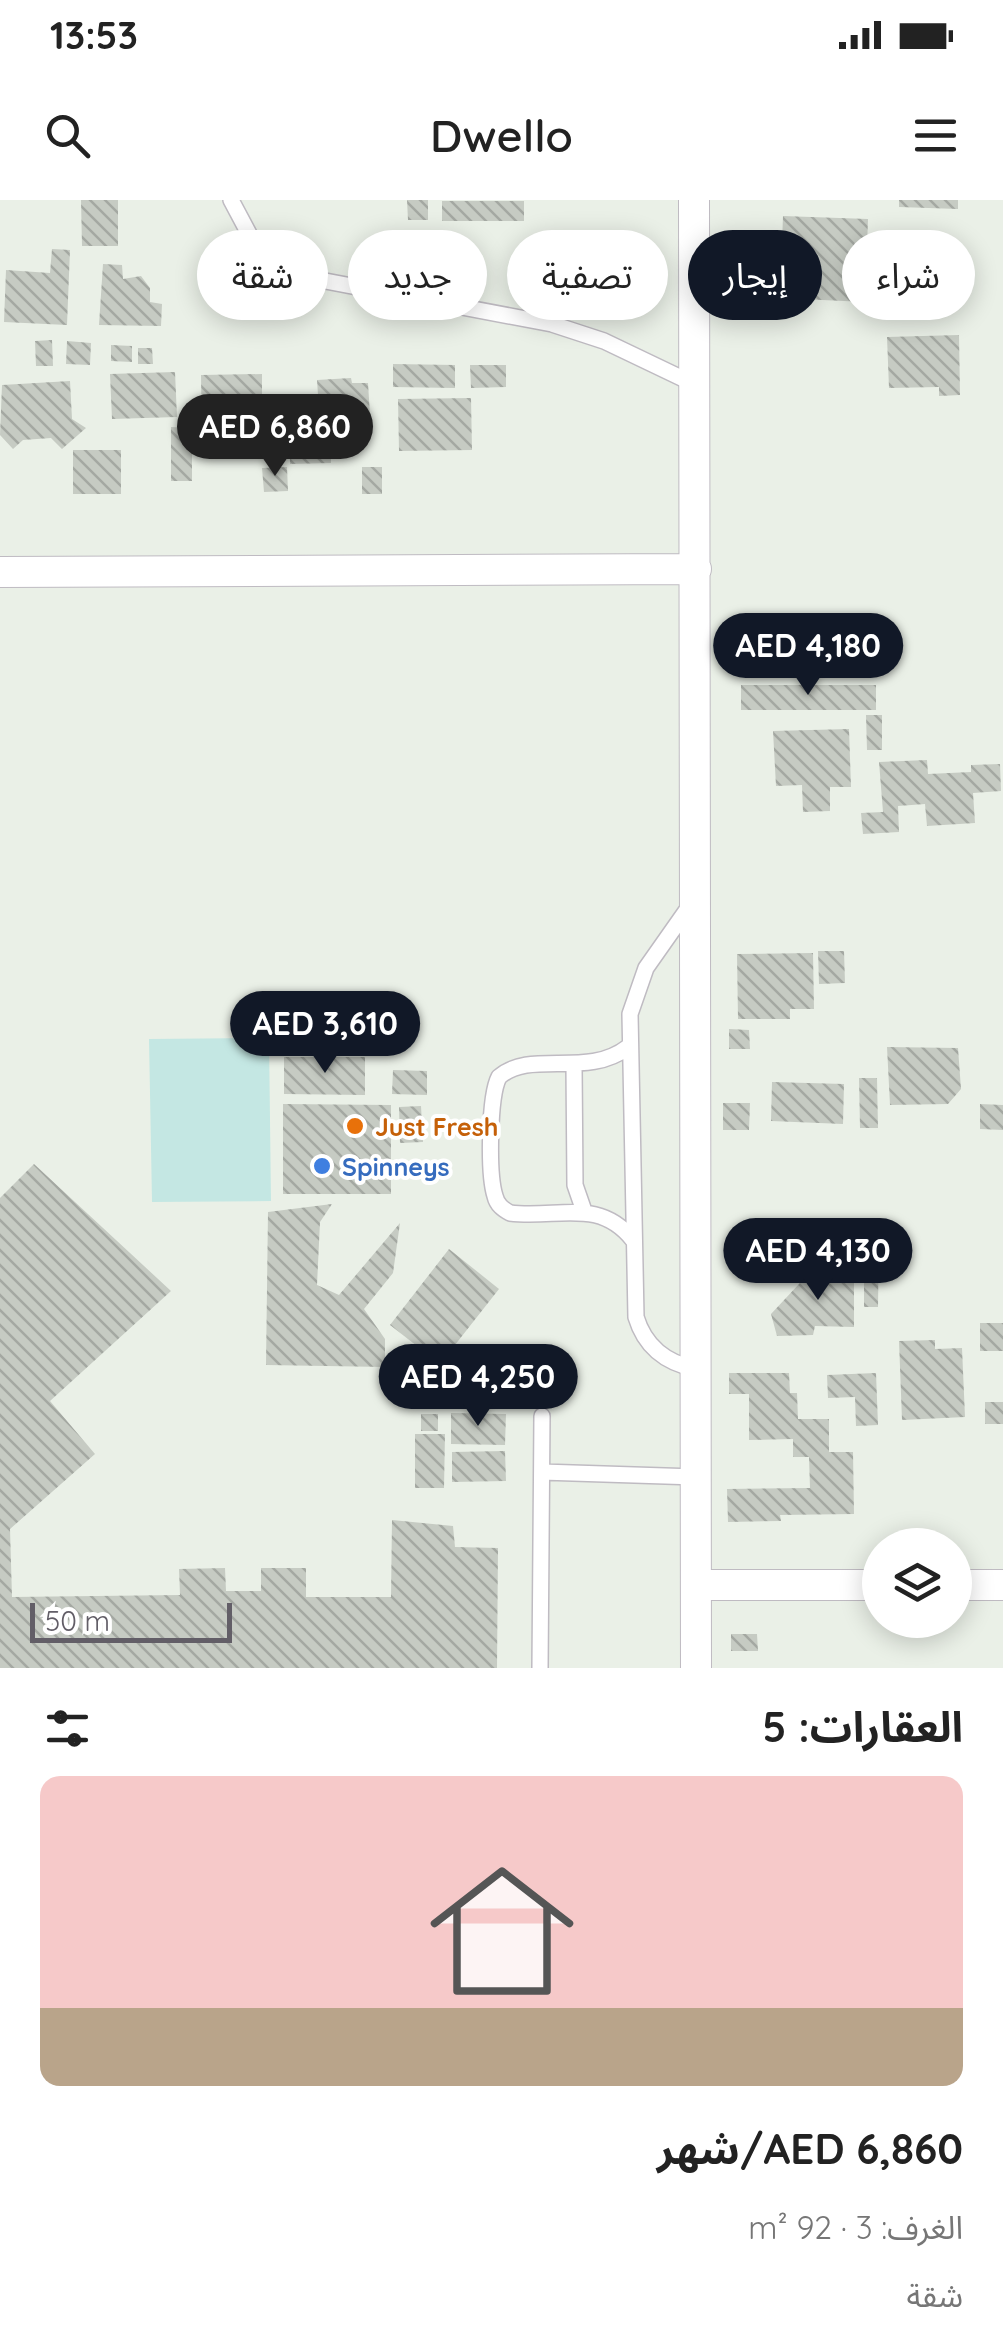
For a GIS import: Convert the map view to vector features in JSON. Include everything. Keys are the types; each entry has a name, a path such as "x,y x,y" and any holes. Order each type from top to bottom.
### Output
{"street":[{"path":"696,205 696,1668"},
{"path":"0,572 696,570"},
{"path":"696,1585 862,1585"},
{"path":"972,1585 1003,1585"}],"lane":[{"path":"231,200 256,247 299,276 578,332 696,385"},
{"path":"696,897 639,982 628,1047 633,1240 640,1328 663,1357 696,1369"},
{"path":"628,1047 603,1062 517,1066 498,1077 492,1097 494,1189 500,1206 510,1213 584,1211 617,1223 633,1240"},
{"path":"574,1066 575,1185 584,1211"},
{"path":"540,1668 542,1416"},
{"path":"542,1472 696,1477"}],"shaded area":[{"path":"269,1038 271,1201 152,1202 149,1039"}],"building":[{"path":"81,200 118,200 118,246 82,246"},
{"path":"407,200 428,200 428,220 408,220"},
{"path":"899,200 958,200 958,209 899,207"},
{"path":"442,201 524,201 524,221 442,221"},
{"path":"783,216 868,219 868,230 842,230 842,301 822,300 822,230 782,230"},
{"path":"52,249 70,250 67,325 4,322 6,270 50,273"},
{"path":"103,264 122,265 123,279 141,276 150,288 150,302 162,304 161,326 99,325"},
{"path":"959,335 960,395 939,396 939,387 889,388 887,337"},
{"path":"52,340 53,366 36,366 35,341"},
{"path":"67,341 91,343 90,365 66,364"},
{"path":"111,345 132,346 132,362 111,361"},
{"path":"138,348 152,348 153,364 138,364"},
{"path":"393,364 455,365 455,388 393,387"},
{"path":"470,365 506,365 506,387 471,388"},
{"path":"175,372 177,417 112,419 110,374"},
{"path":"262,374 262,438 240,437 240,444 202,445 201,375"},
{"path":"351,378 352,383 368,383 371,431 347,432 346,423 320,425 317,380"},
{"path":"70,381 72,419 86,428 62,449 51,438 23,440 13,449 0,435 2,385"},
{"path":"471,398 472,450 399,451 398,399"},
{"path":"289,403 308,403 309,430 330,430 331,463 290,464"},
{"path":"171,427 192,428 192,481 171,481"},
{"path":"73,450 121,450 121,494 73,494"},
{"path":"287,467 288,491 264,492 262,468"},
{"path":"362,467 382,467 382,494 362,494"},
{"path":"741,685 876,685 876,710 741,710"},
{"path":"866,715 882,715 882,750 867,750"},
{"path":"849,729 851,787 830,787 830,811 803,812 802,785 776,786 773,731"},
{"path":"927,760 928,774 971,772 971,765 1000,764 1001,791 973,793 975,823 927,826 925,804 898,806 899,832 863,834 861,813 883,812 879,762"},
{"path":"818,951 844,951 845,983 819,984"},
{"path":"813,953 814,1009 790,1009 790,1019 738,1019 737,954"},
{"path":"729,1029 749,1030 750,1049 729,1049"},
{"path":"887,1047 958,1048 961,1089 948,1104 890,1105"},
{"path":"284,1057 365,1057 365,1095 284,1094"},
{"path":"393,1070 427,1071 427,1095 392,1094"},
{"path":"859,1078 877,1078 878,1128 860,1128"},
{"path":"772,1082 844,1084 843,1124 771,1121"},
{"path":"723,1103 750,1103 749,1130 723,1130"},
{"path":"283,1104 391,1105 391,1194 283,1194"},
{"path":"980,1104 1003,1105 1003,1130 980,1129"},
{"path":"421,1106 423,1142 400,1143 399,1107"},
{"path":"34,1164 171,1291 50,1401 95,1454 10,1529 12,1597 180,1595 179,1569 225,1568 226,1591 261,1591 261,1568 306,1568 306,1597 391,1597 392,1520 453,1526 455,1547 498,1548 497,1668 0,1668 0,1198"},
{"path":"332,1204 320,1222 317,1285 339,1295 400,1223 393,1273 364,1309 385,1339 385,1367 266,1365 268,1212"},
{"path":"740,1225 786,1225 786,1251 740,1251"},
{"path":"864,1232 879,1232 878,1307 864,1307"},
{"path":"449,1249 499,1289 440,1364 390,1325"},
{"path":"854,1267 854,1327 815,1326 813,1335 777,1336 771,1314 813,1269"},
{"path":"980,1323 1003,1323 1003,1351 980,1351"},
{"path":"935,1340 935,1349 962,1348 965,1417 902,1420 899,1341"},
{"path":"729,1373 789,1373 790,1393 797,1393 798,1419 829,1419 829,1452 853,1452 854,1514 780,1515 781,1521 728,1522 727,1489 810,1488 809,1457 793,1457 793,1439 749,1440 749,1394 729,1394"},
{"path":"876,1373 878,1425 856,1426 855,1397 828,1398 827,1375"},
{"path":"985,1402 1003,1402 1003,1424 985,1424"},
{"path":"451,1413 506,1414 505,1445 451,1444"},
{"path":"421,1414 438,1414 438,1431 421,1431"},
{"path":"415,1434 445,1434 444,1488 415,1488"},
{"path":"505,1451 506,1481 452,1482 452,1452"},
{"path":"731,1634 757,1634 758,1651 731,1651"}],"place":[{"name":"Just Fresh","path":"355,1126"},
{"name":"Spinneys","path":"322,1166"}]}
